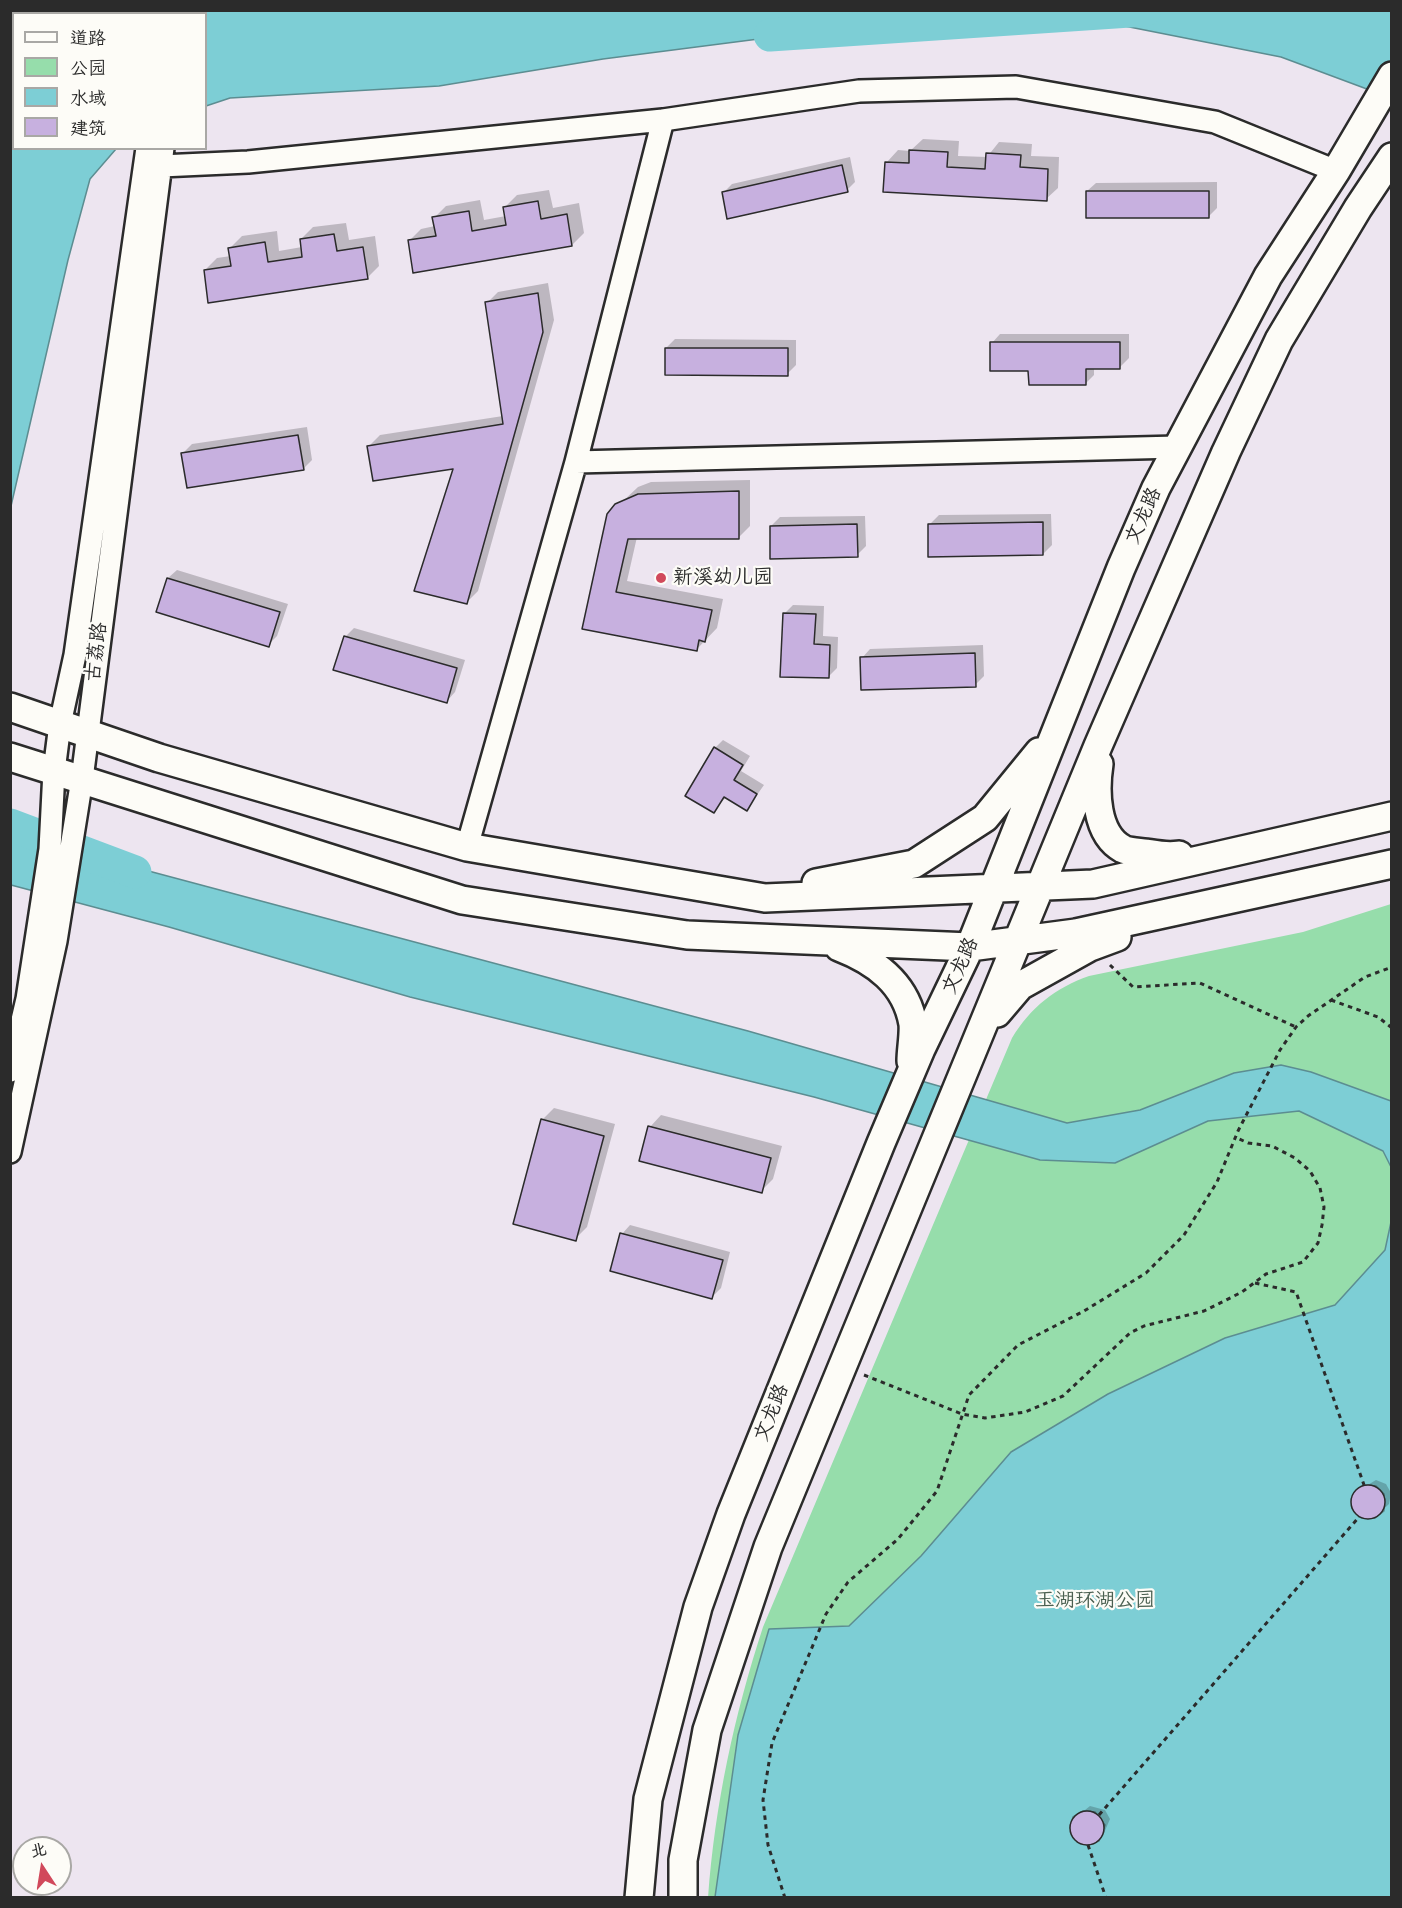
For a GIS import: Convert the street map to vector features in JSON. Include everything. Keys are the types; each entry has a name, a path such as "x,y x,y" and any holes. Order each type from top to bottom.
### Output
{"main road":[{"name":"文龙路","path":"639,1898 648,1799 698,1607 735,1503 910,1076 970,947 1121,568 1177,447 1268,276 1336,171 1392,76"},
{"path":"683,1898 683,1860 707,1730 768,1547 1105,730 1226,452 1280,340 1358,207 1392,157"},
{"path":"10,707 159,758 467,847 765,898 1093,884 1392,816"},
{"path":"699,886 814,883 914,864 986,818 1057,730"},
{"path":"1105,730 1096,782 1098,813 1114,841 1124,849 1168,857 1313,834"},
{"path":"10,757 462,900 687,935 970,947 1019,938 1076,933 1392,864"},
{"path":"979,1035 1020,986 1027,982 1090,947 1212,903"},
{"path":"820,941 863,956 890,976 905,998 913,1025 910,1076"}],"street":[{"path":"155,153 248,162 663,120 859,91 1016,87 1215,122 1336,171"},
{"path":"467,847 576,462 663,120"},
{"name":"古荔路","path":"10,1071 27,999 50,849 54,771 60,724 77,643 155,153"},
{"name":"古荔路","path":"10,1152 56,940 82,779 155,153"},
{"path":"576,462 1177,447"}],"path":[{"path":"1110,965 1133,987 1200,983 1296,1027"},
{"path":"785,1898 768,1845 763,1800 772,1743 826,1614 848,1582 898,1539 937,1491 969,1395 1018,1345 1084,1311 1146,1273 1184,1235 1217,1182 1238,1131 1280,1050 1296,1027 1365,977 1392,967"},
{"path":"1331,1000 1378,1017 1392,1028"},
{"path":"861,1373 962,1414 985,1418 1005,1416 1046,1404 1070,1389 1130,1332 1144,1326 1204,1311 1255,1283 1266,1274 1303,1262 1318,1243 1324,1207 1320,1188 1310,1171 1295,1158 1272,1146 1248,1143 1235,1137"},
{"path":"1255,1283 1296,1292 1364,1485"},
{"path":"1100,1815 1359,1517"},
{"path":"1088,1845 1106,1898"}],"green space":[{"name":"玉湖环湖公园","path":"1391,904 1391,1897 708,1898 715,1829 727,1761 743,1694 763,1627 1012,1038 1019,1027 1045,1000 1065,986 1089,976 1303,932"}],"water":[{"path":"11,11 1391,11 1391,98 1281,57 1084,18 922,18 603,59 439,86 230,98 207,106 207,12 12,12 12,150 115,150 90,179 68,260 11,506"},
{"path":"10,834 748,1031 1067,1123 1140,1110 1234,1073 1281,1065 1311,1072 1391,1101 1391,1167 1383,1151 1299,1111 1208,1121 1115,1163 1040,1160 814,1097 410,997 169,927 11,885"},
{"path":"1391,1222 1391,1897 715,1897 738,1735 769,1629 849,1626 921,1556 1011,1452 1108,1394 1225,1338 1335,1305 1385,1250","holes":["1364,1485 1376,1486 1384,1494 1384,1511 1375,1518 1359,1517 1352,1508 1355,1492","1083,1811 1095,1812 1105,1825 1099,1841 1088,1845 1077,1842 1070,1828 1073,1817"]}],"building":[{"path":"909,150 948,152 947,167 985,169 986,153 1021,155 1020,167 1048,169 1047,201 883,192 885,162 909,163"},
{"path":"842,165 848,192 727,219 722,192"},
{"path":"1086,191 1209,191 1209,218 1086,218"},
{"path":"538,201 541,219 567,214 572,246 413,273 408,240 436,236 432,217 469,211 472,231 506,225 503,207"},
{"path":"334,234 337,251 363,247 368,279 208,303 204,270 231,266 228,248 265,242 268,262 302,257 300,239"},
{"path":"538,293 543,332 467,604 414,591 453,469 373,481 367,446 503,424 485,302"},
{"path":"990,342 1120,342 1120,369 1086,369 1086,385 1029,385 1028,371 990,371"},
{"path":"665,348 788,348 788,376 665,375"},
{"path":"298,435 304,470 187,488 181,453"},
{"path":"739,491 739,539 628,539 616,592 712,610 705,642 699,640 697,651 582,629 607,514 615,504 638,494"},
{"path":"1043,522 1043,555 928,557 928,524"},
{"path":"857,524 858,557 770,559 770,526"},
{"path":"167,578 280,612 269,647 156,612"},
{"path":"783,613 816,614 814,644 830,645 829,678 780,677"},
{"path":"344,636 457,668 447,703 333,670"},
{"path":"975,653 976,687 861,690 860,657"},
{"path":"714,747 743,765 734,780 757,794 747,811 724,797 714,813 685,796"},
{"path":"541,1119 604,1136 576,1241 513,1224"},
{"path":"648,1126 771,1158 762,1193 639,1161"},
{"path":"620,1233 723,1260 712,1299 610,1271"},
{"path":"1368,1485 1380,1490 1385,1502 1380,1514 1368,1519 1356,1514 1351,1502 1356,1490"},
{"path":"1087,1811 1099,1816 1104,1828 1099,1840 1087,1845 1075,1840 1070,1828 1075,1816"}],"waterway":[{"path":"770,35 1145,10"},
{"path":"10,825 135,872"}],"place":[{"name":"新溪幼儿园","path":"661,578"}]}
